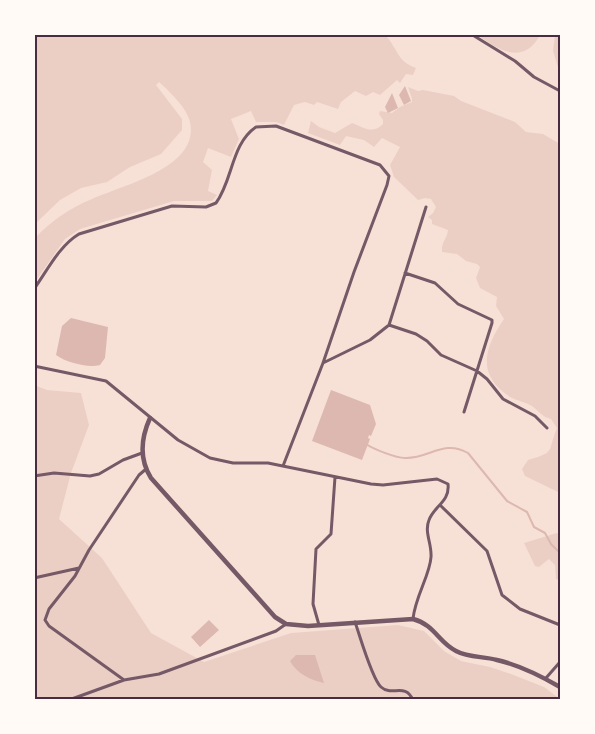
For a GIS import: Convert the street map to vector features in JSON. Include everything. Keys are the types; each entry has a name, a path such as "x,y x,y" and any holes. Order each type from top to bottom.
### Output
{"street":[{"path":"471,34 514,61 534,77 561,91"},
{"path":"34,289 60,252 72,238 79,234 172,206 206,207 216,203 224,191 242,140 256,127 276,126 380,165 389,176 323,363 283,466"},
{"path":"323,363 370,340 388,325 426,207"},
{"path":"405,273 435,283 458,304 492,320 464,412"},
{"path":"388,325 416,334 441,355 477,371 488,379 503,399 529,412 547,428"},
{"path":"34,366 106,381 178,440 210,458 233,463 268,463 384,485 437,479 447,484 448,490 429,519 426,529 431,556 412,619"},
{"path":"150,418 143,437 142,453 146,469 275,617 286,624 295,626 412,619 432,628 448,646 457,652 505,662 546,678 561,687"},
{"path":"34,476 54,473 90,476 99,474 123,460 142,453"},
{"path":"124,680 49,626 45,620 49,609 79,568 95,540 139,475 146,469"},
{"path":"319,625 313,604 316,549 332,534 335,477"},
{"path":"440,505 487,551 502,596 520,609 561,625"},
{"path":"34,578 79,568"},
{"path":"355,622 364,650 380,686 388,691 404,690 410,693 413,699"},
{"path":"69,699 124,680 159,674 276,631 286,624"},
{"path":"546,678 561,662"}],"shaded area":[{"path":"35,34 385,35 401,58 416,68 413,75 406,74 400,83 397,80 380,95 373,92 366,96 355,91 341,102 338,109 317,102 314,105 305,102 294,105 284,125 276,122 256,122 251,111 231,119 239,139 231,157 208,148 203,162 212,170 208,191 217,195 212,201 174,201 80,229 65,239 35,282 35,238 76,206 139,181 171,163 183,151 190,138 190,122 182,106 159,82 156,85 182,119 182,130 161,154 130,167 107,182 81,188 60,200 35,224"},
{"path":"478,35 540,35 527,50 511,52 494,46"},
{"path":"555,35 560,35 560,74 553,51"},
{"path":"405,86 411,101 404,105 399,95"},
{"path":"408,87 418,91 454,96 461,101 515,122 526,132 543,134 560,144 560,493 525,476 522,469 528,460 550,450 557,428 551,419 543,416 532,406 510,397 499,389 488,370 488,351 504,319 496,306 497,297 480,288 476,278 480,267 477,264 466,261 457,254 442,252 448,230 432,224 432,220 428,217 436,207 431,199 418,200 394,177 390,165 400,147 382,138 374,147 364,140 346,136 340,145 308,133 311,121 335,133 352,123 375,129 383,124 380,111 392,113 412,102"},
{"path":"392,93 398,108 388,113 385,107"},
{"path":"71,318 108,327 105,358 100,365 78,364 56,355 62,326"},
{"path":"34,385 47,390 81,393 89,425 71,473 59,519 102,558 151,633 204,662 291,633 398,625 424,631 444,651 461,661 511,674 544,687 560,699 35,699"},
{"path":"331,390 370,405 376,424 371,436 369,435 370,439 362,460 312,441"},
{"path":"557,533 560,535 560,581 556,579 555,565 549,559 539,567 535,566 524,543"},
{"path":"209,620 219,630 200,647 191,637"},
{"path":"296,655 315,655 324,683 296,670 290,661"}],"waterway":[{"path":"366,444 396,457 405,458 451,448 468,453 507,501 527,512 534,527 545,533 560,553"}]}
